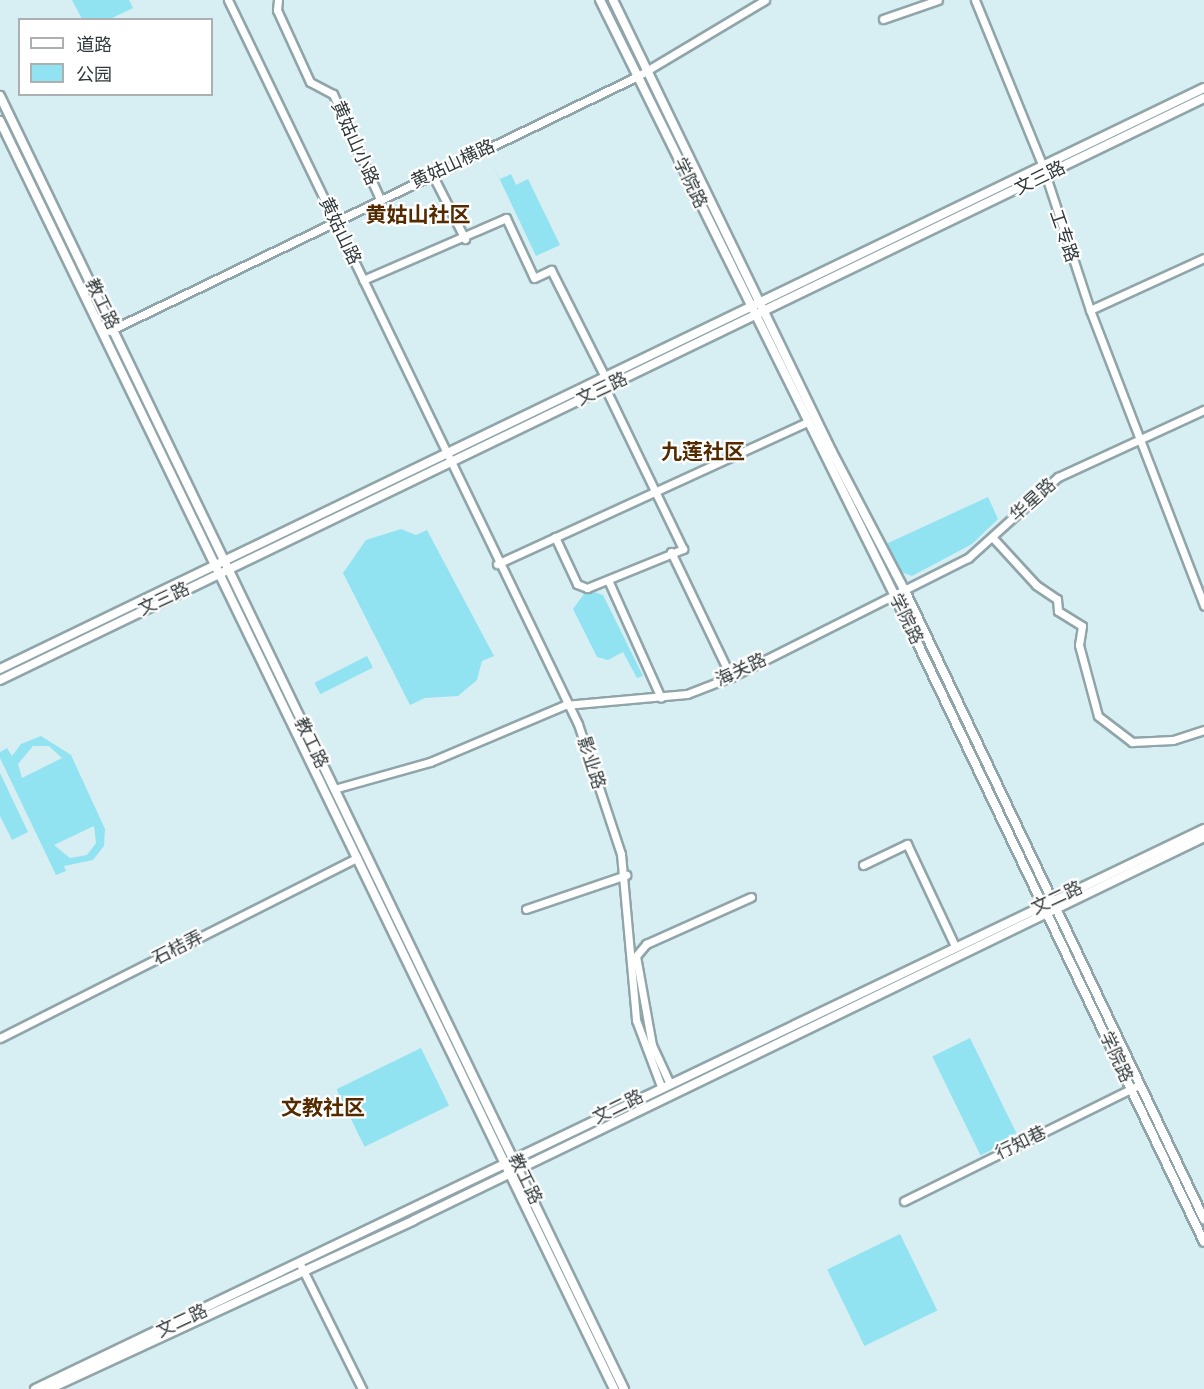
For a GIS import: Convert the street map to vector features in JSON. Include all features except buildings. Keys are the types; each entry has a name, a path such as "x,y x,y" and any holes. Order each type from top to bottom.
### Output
{"main road":[{"name":"学院路","path":"600,0 807,422 1049,906"},
{"name":"学院路","path":"613,0 759,301 904,589 1049,906 1135,1087 1204,1242"},
{"name":"文三路","path":"0,669 446,450 751,307 759,301 1042,164 1204,88"},
{"name":"教工路","path":"0,96 114,328 222,560 520,1166 624,1389"},
{"name":"文三路","path":"0,680 1204,98"},
{"name":"教工路","path":"0,121 104,333 212,564 614,1389"},
{"name":"文二路","path":"35,1389 511,1174 520,1166 1204,829"},
{"name":"文二路","path":"49,1389 302,1267 505,1162 665,1084 955,946 1204,837"},
{"name":"学院路","path":"1135,1087 1204,1219"}],"street":[{"name":"黄姑山路","path":"228,0 451,462"},
{"name":"黄姑山小路","path":"278,0 277,10 310,82 333,94 380,199"},
{"name":"黄姑山横路","path":"104,333 649,71 765,0"},
{"path":"883,19 916,4 938,0"},
{"name":"工专路","path":"975,0 1042,164 1044,176 1090,310 1141,438 1154,486 1204,606"},
{"path":"432,174 465,238"},
{"path":"363,279 445,241 465,238 506,218 534,279 551,270 605,376 607,387 683,549 588,588 577,584 555,537"},
{"path":"1090,310 1204,258"},
{"name":"华星路","path":"904,589 968,558 993,538 1058,477 1204,410"},
{"path":"497,564 807,422"},
{"name":"影业路","path":"451,462 565,705 578,724 626,874 628,965 636,1020 665,1084"},
{"path":"993,538 1036,585 1057,599 1058,611 1082,626 1079,645 1098,716 1132,742 1173,740 1204,730"},
{"path":"671,552 731,677"},
{"path":"608,580 661,698"},
{"name":"海关路","path":"334,789 430,762 565,705 661,698 731,677 904,589"},
{"path":"863,865 907,844 955,946"},
{"name":"石桔弄","path":"0,1038 357,858"},
{"path":"526,909 626,874"},
{"path":"665,1084 652,1045 636,956 646,944 751,897"},
{"name":"行知巷","path":"904,1201 1135,1087"},
{"path":"302,1267 362,1389"}],"green space":[{"path":"72,0 129,0 133,8 112,18 81,18"},
{"path":"492,163 500,179 511,174 516,185 528,179 560,245 536,256"},
{"path":"988,497 998,519 972,544 912,576 899,571 886,544"},
{"path":"401,529 416,535 427,530 494,656 482,661 477,680 458,696 425,698 410,705 343,573 366,540"},
{"path":"594,592 603,595 643,676 637,678 623,652 608,660 597,657 573,609 584,594"},
{"path":"367,656 373,668 320,694 314,683"},
{"path":"41,736 71,755 105,829 104,846 93,860 64,866 66,871 56,875 0,758 0,752 7,748 12,756 21,744","holes":["33,746 49,746 62,758 22,778 18,764","94,826 96,843 87,855 70,858 54,845"]},
{"path":"0,773 28,832 12,840 0,816"},
{"path":"970,1038 1018,1137 980,1155 932,1056"},
{"path":"421,1048 449,1106 365,1147 337,1089"},
{"path":"900,1234 937,1310 864,1346 827,1270"}],"district":[{"name":"黄姑山社区","path":"418,215"},
{"name":"九莲社区","path":"703,452"},
{"name":"文教社区","path":"323,1108"}]}
